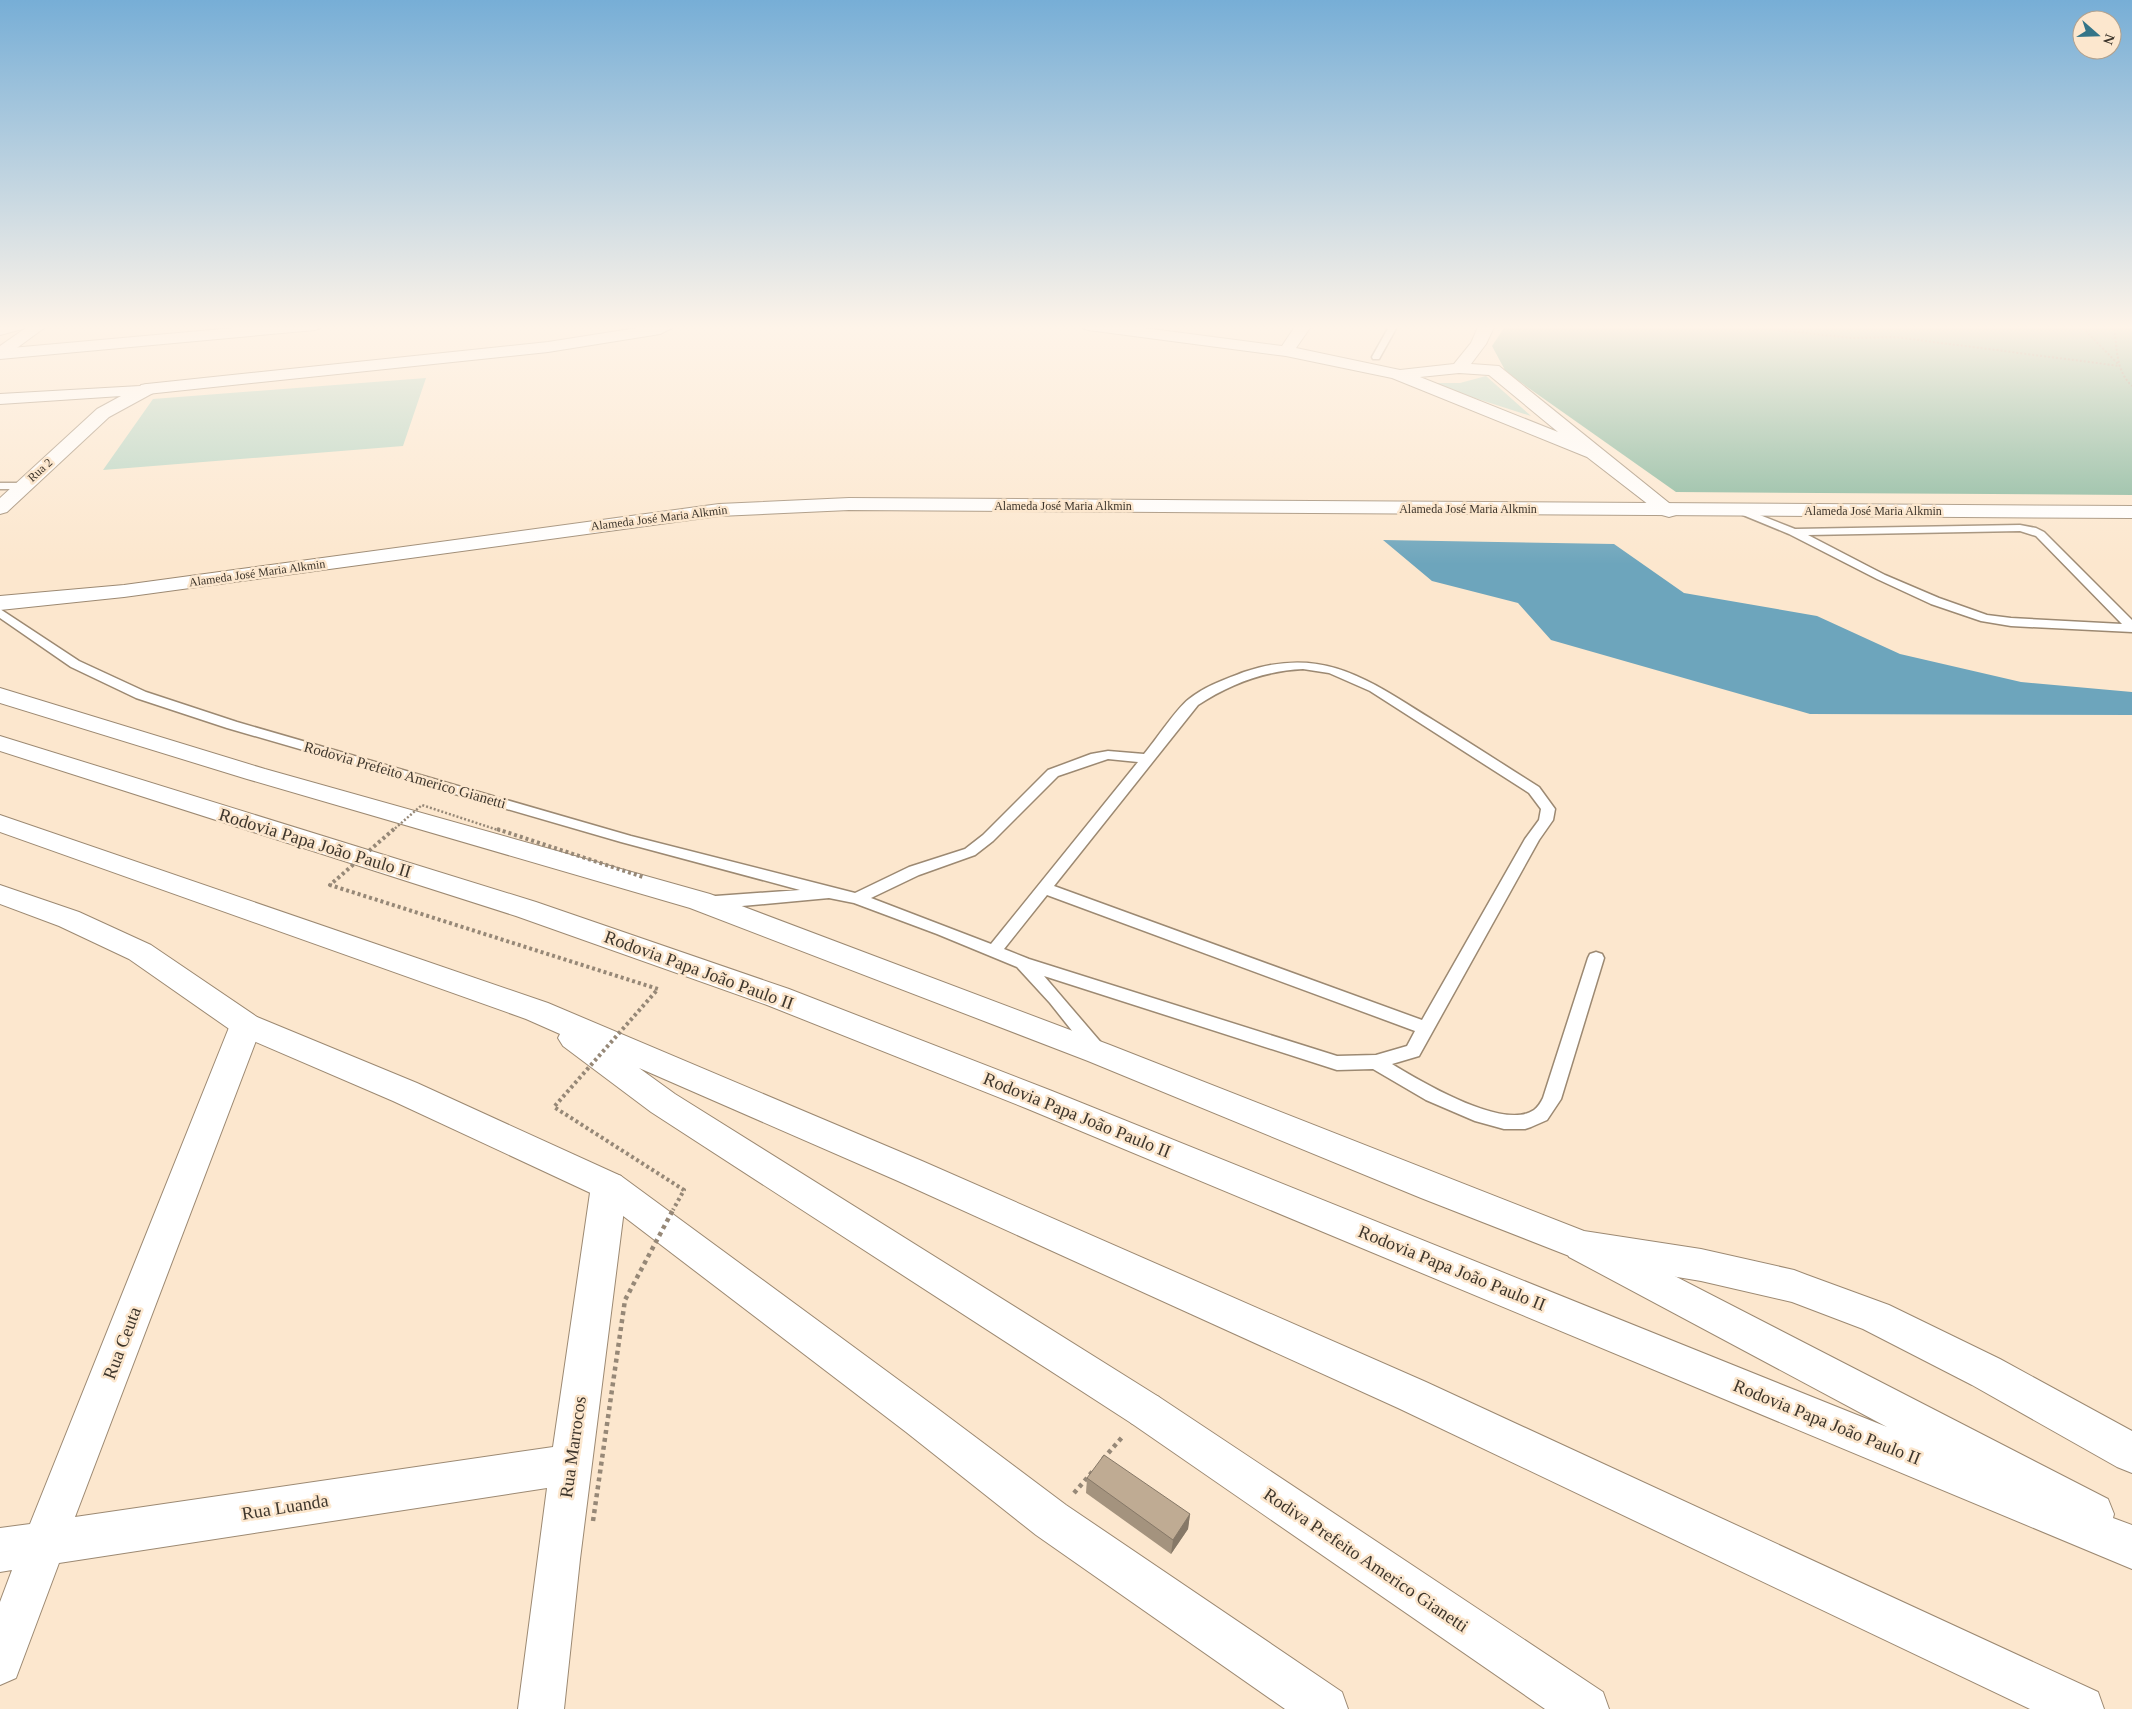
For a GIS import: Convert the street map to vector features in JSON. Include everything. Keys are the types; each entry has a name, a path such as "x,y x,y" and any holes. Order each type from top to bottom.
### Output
{"main road":[{"path":"103,405 103,413"},
{"name":"Rua 2","path":"0,508 103,413 118,405"},
{"path":"1475,405 1594,453"},
{"path":"1537,405 1594,453 1669,511"},
{"path":"1516,421 1529,422 1552,417"},
{"name":"Alameda José Maria Alkmin","path":"0,603 124,591 728,509 849,504 1669,511 2132,512"},
{"path":"0,695 256,774 700,901 1099,1052 1433,1188 1582,1246 2132,1535"},
{"name":"Rodovia Papa João Paulo II","path":"0,743 526,909 778,997 1049,1103 2132,1547"},
{"path":"0,823 537,1011 910,1170 1412,1395 2082,1709"},
{"path":"0,894 69,919 140,952 246,1025 406,1092 609,1186 920,1419 1051,1520 1325,1709"},
{"name":"Rodiva Prefeito Americo Gianetti","path":"537,1011 663,1103 1145,1410 1586,1709"},
{"name":"Rua Ceuta","path":"0,1662 44,1543 246,1025"},
{"name":"Rua Marrocos","path":"541,1709 570,1464 609,1186"},
{"path":"1582,1246 1701,1265 1794,1286 1876,1317 1986,1372 2132,1453"},
{"name":"Rua Luanda","path":"0,1550 570,1464"}],"lane":[{"path":"0,486 22,486"},
{"path":"1742,511 1793,532 1882,577 1935,601 1985,618 2011,622 2132,627"},
{"path":"1793,532 2020,528 2032,530 2040,534 2132,627"},
{"name":"Rodovia Prefeito Americo Gianetti","path":"0,613 75,664 142,695 232,725 626,839 829,893"},
{"path":"700,901 742,901 829,893 857,899 1023,963 1338,1062 1376,1062 1413,1051 1532,839 1546,820 1548,809 1534,790 1381,692 1348,675 1317,666 1283,667 1230,681 1210,690 1193,702 994,951"},
{"path":"857,899 914,871 970,852 988,838 1052,774 1096,757 1108,755 1148,759"},
{"path":"1044,888 1426,1028"},
{"path":"1376,1062 1418,1088 1469,1112 1494,1119 1523,1122 1541,1115 1552,1099 1596,958"},
{"path":"1023,963 1056,999 1099,1052"}],"path":[{"path":"593,1521 625,1300 684,1190 554,1107 658,989 330,885 422,805 643,877"},
{"path":"1101,1461 1145,1410"},
{"path":"1051,1520 1095,1469"}],"green space":[{"path":"149,405 417,405 403,446 103,470"},
{"path":"1496,405 1518,405 1531,416"},
{"path":"1552,405 2132,405 2132,495 1676,492"}],"water":[{"path":"1383,540 1614,544 1684,593 1817,616 1900,654 2021,682 2132,692 2132,715 1810,714 1551,640 1518,603 1432,581"}],"building":[{"path":"1104,1455 1190,1514 1173,1540 1087,1478"}]}
